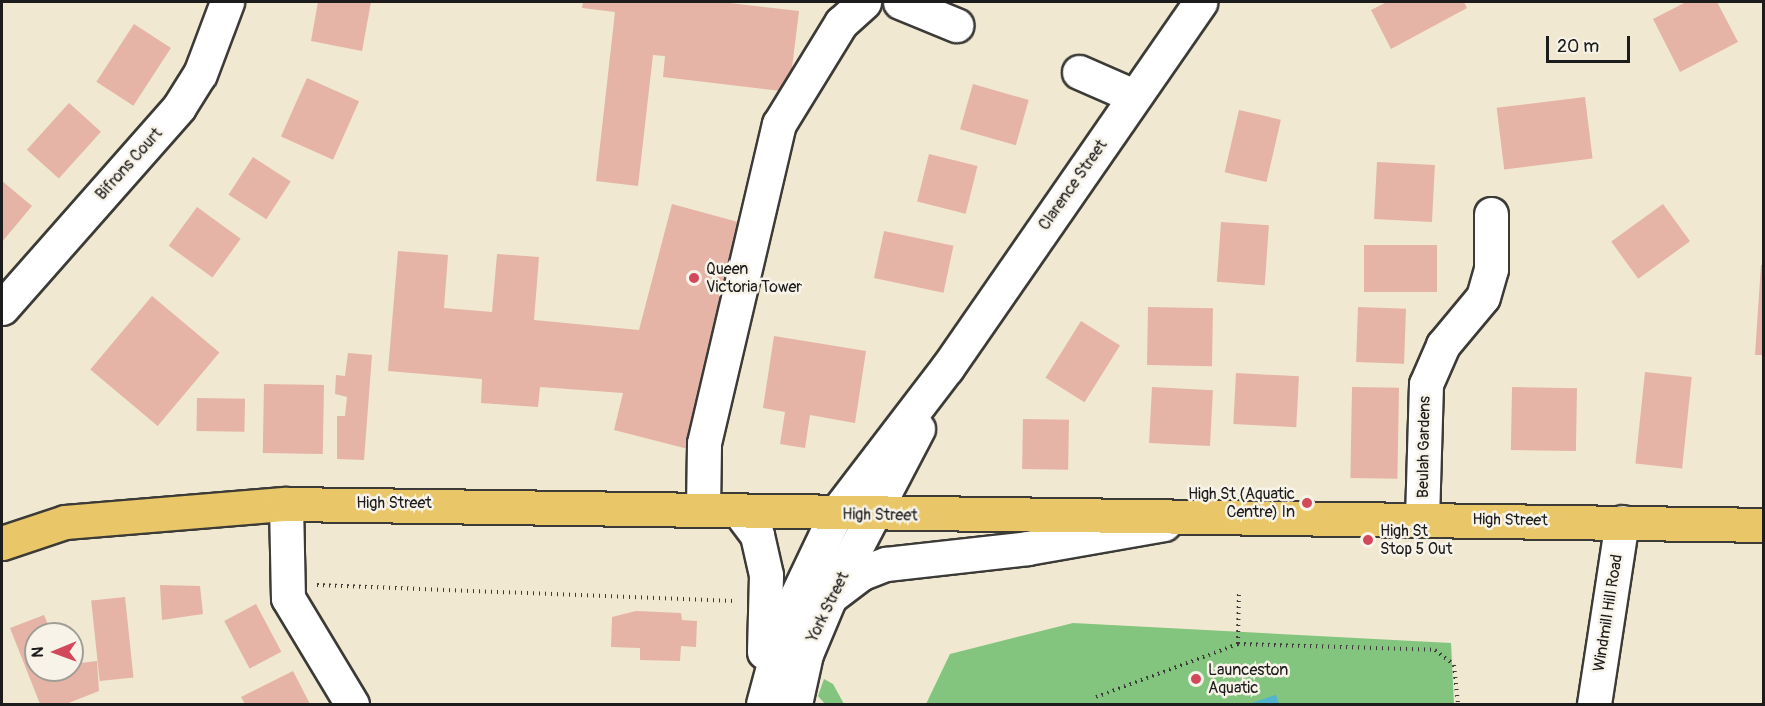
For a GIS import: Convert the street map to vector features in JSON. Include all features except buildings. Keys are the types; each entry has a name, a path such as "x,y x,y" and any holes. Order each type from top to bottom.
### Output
{"main road":[{"name":"High Street","path":"3,535 100,517 286,504 877,515 1422,519 1764,525"}],"street":[{"name":"Bifrons Court","path":"2,308 179,108 200,74 227,2"},
{"path":"703,510 704,443 779,124 841,23 864,2"},
{"path":"900,2 956,25"},
{"name":"Clarence Street","path":"836,513 947,368 1200,2"},
{"path":"1079,72 1134,96"},
{"name":"Beulah Gardens","path":"1422,519 1426,384 1443,345 1483,297 1491,269 1491,214"},
{"name":"Clarence Street","path":"877,515 947,368"},
{"path":"286,504 286,583 292,612 352,705"},
{"path":"739,511 757,535 766,575 763,705"},
{"name":"York Street","path":"763,705 786,618 836,513"},
{"name":"York Street","path":"795,705 806,654 830,597 877,515"},
{"path":"830,597 862,573 886,564 1029,548 1189,519"},
{"name":"Windmill Hill Road","path":"1594,705 1622,522"}],"path":[{"path":"286,583 741,602"},
{"path":"1238,644 1239,591"},
{"path":"1096,697 1238,644 1435,650 1454,665 1458,705"}],"green space":[{"name":"Launceston Aquatic","path":"1073,623 1451,643 1454,704 926,704 950,654"},
{"path":"824,679 833,684 844,704 825,704 818,696"}],"water":[{"path":"1275,695 1279,704 1249,704"}],"place":[{"name":"Queen Victoria Tower","path":"694,278"},
{"name":"High St (Aquatic Centre) In","path":"1307,503"},
{"name":"High St Stop 5 Out","path":"1368,540"},
{"name":"Launceston Aquatic","path":"1196,679"}]}
